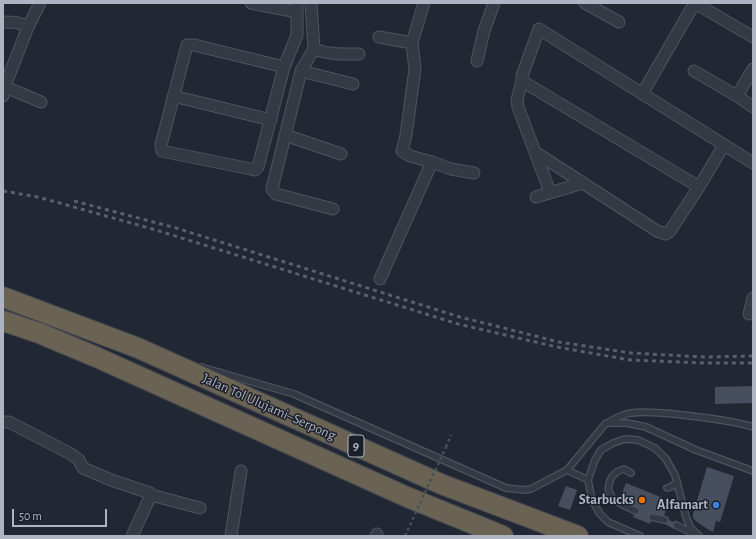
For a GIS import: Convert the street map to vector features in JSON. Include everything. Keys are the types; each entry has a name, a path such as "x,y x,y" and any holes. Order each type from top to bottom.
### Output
{"highway":[{"name":"Jalan Tol Ulujami–Serpong","path":"3,297 138,348 441,484 578,536"},
{"name":"Jalan Tol Ulujami–Serpong","path":"3,321 40,333 96,357 407,497 503,536"}],"street":[{"path":"40,3 28,27 4,89 40,102"},
{"path":"251,3 297,7 296,35 284,67 260,165 255,170 162,151 161,145 187,45 284,67"},
{"path":"311,3 314,49 301,71 272,189 276,194 291,199 333,209"},
{"path":"424,3 412,43 415,69 406,135 402,151 410,156 451,169 474,173"},
{"path":"477,61 484,31 494,3"},
{"path":"585,3 619,22"},
{"path":"642,94 693,6 700,6 753,37"},
{"path":"5,22 14,22 28,27"},
{"path":"550,192 516,100 522,81 522,76 540,29 753,163"},
{"path":"379,36 412,43"},
{"path":"314,49 323,53 359,54"},
{"path":"737,96 753,69"},
{"path":"301,71 353,84"},
{"path":"694,72 737,96 753,107"},
{"path":"522,81 699,187"},
{"path":"173,96 271,120"},
{"path":"285,135 341,154"},
{"path":"535,152 661,234 666,234 699,187 724,145"},
{"path":"380,280 432,162"},
{"path":"536,197 583,183"},
{"path":"749,314 753,298"},
{"path":"3,422 8,422 71,454 78,460 83,468 92,472 151,494 200,508"},
{"path":"231,536 241,471"},
{"path":"132,536 151,494"}],"lane":[{"path":"138,348 181,361"},
{"path":"196,365 294,394 506,488 517,490 531,489 567,470 606,423 622,415 630,413 658,412 718,419 740,423 753,428"},
{"path":"606,423 627,423 646,426 696,450 753,471"},
{"path":"640,536 608,522 600,514 592,500 588,480 595,460 601,450 625,439 638,440 655,448 666,459 676,475 690,527 699,536"},
{"path":"630,473 624,469 616,471 609,482 608,489 610,496 617,502 636,511"},
{"path":"567,470 588,480"},
{"path":"667,488 673,486 677,481"},
{"path":"652,517 665,520"},
{"path":"676,525 699,536"}],"path":[{"path":"405,536 451,435"}],"building":[{"path":"753,386 753,403 715,404 715,387"},
{"path":"707,467 734,476 720,522 716,521 713,532 693,518"},
{"name":"Starbucks","path":"626,483 663,498 662,500 669,503 663,518 653,514 650,524 633,517 637,508 619,501"},
{"path":"566,486 577,490 570,510 558,506"},
{"path":"666,518 676,524 674,529 663,523"}],"railway":[{"path":"3,191 38,197 156,230 458,324 557,347 630,360 753,363"},
{"path":"74,201 176,228 460,317 559,342 631,353 704,357 753,356"}],"place":[{"name":"Starbucks","path":"642,500"},
{"name":"Alfamart","path":"716,505"}]}
